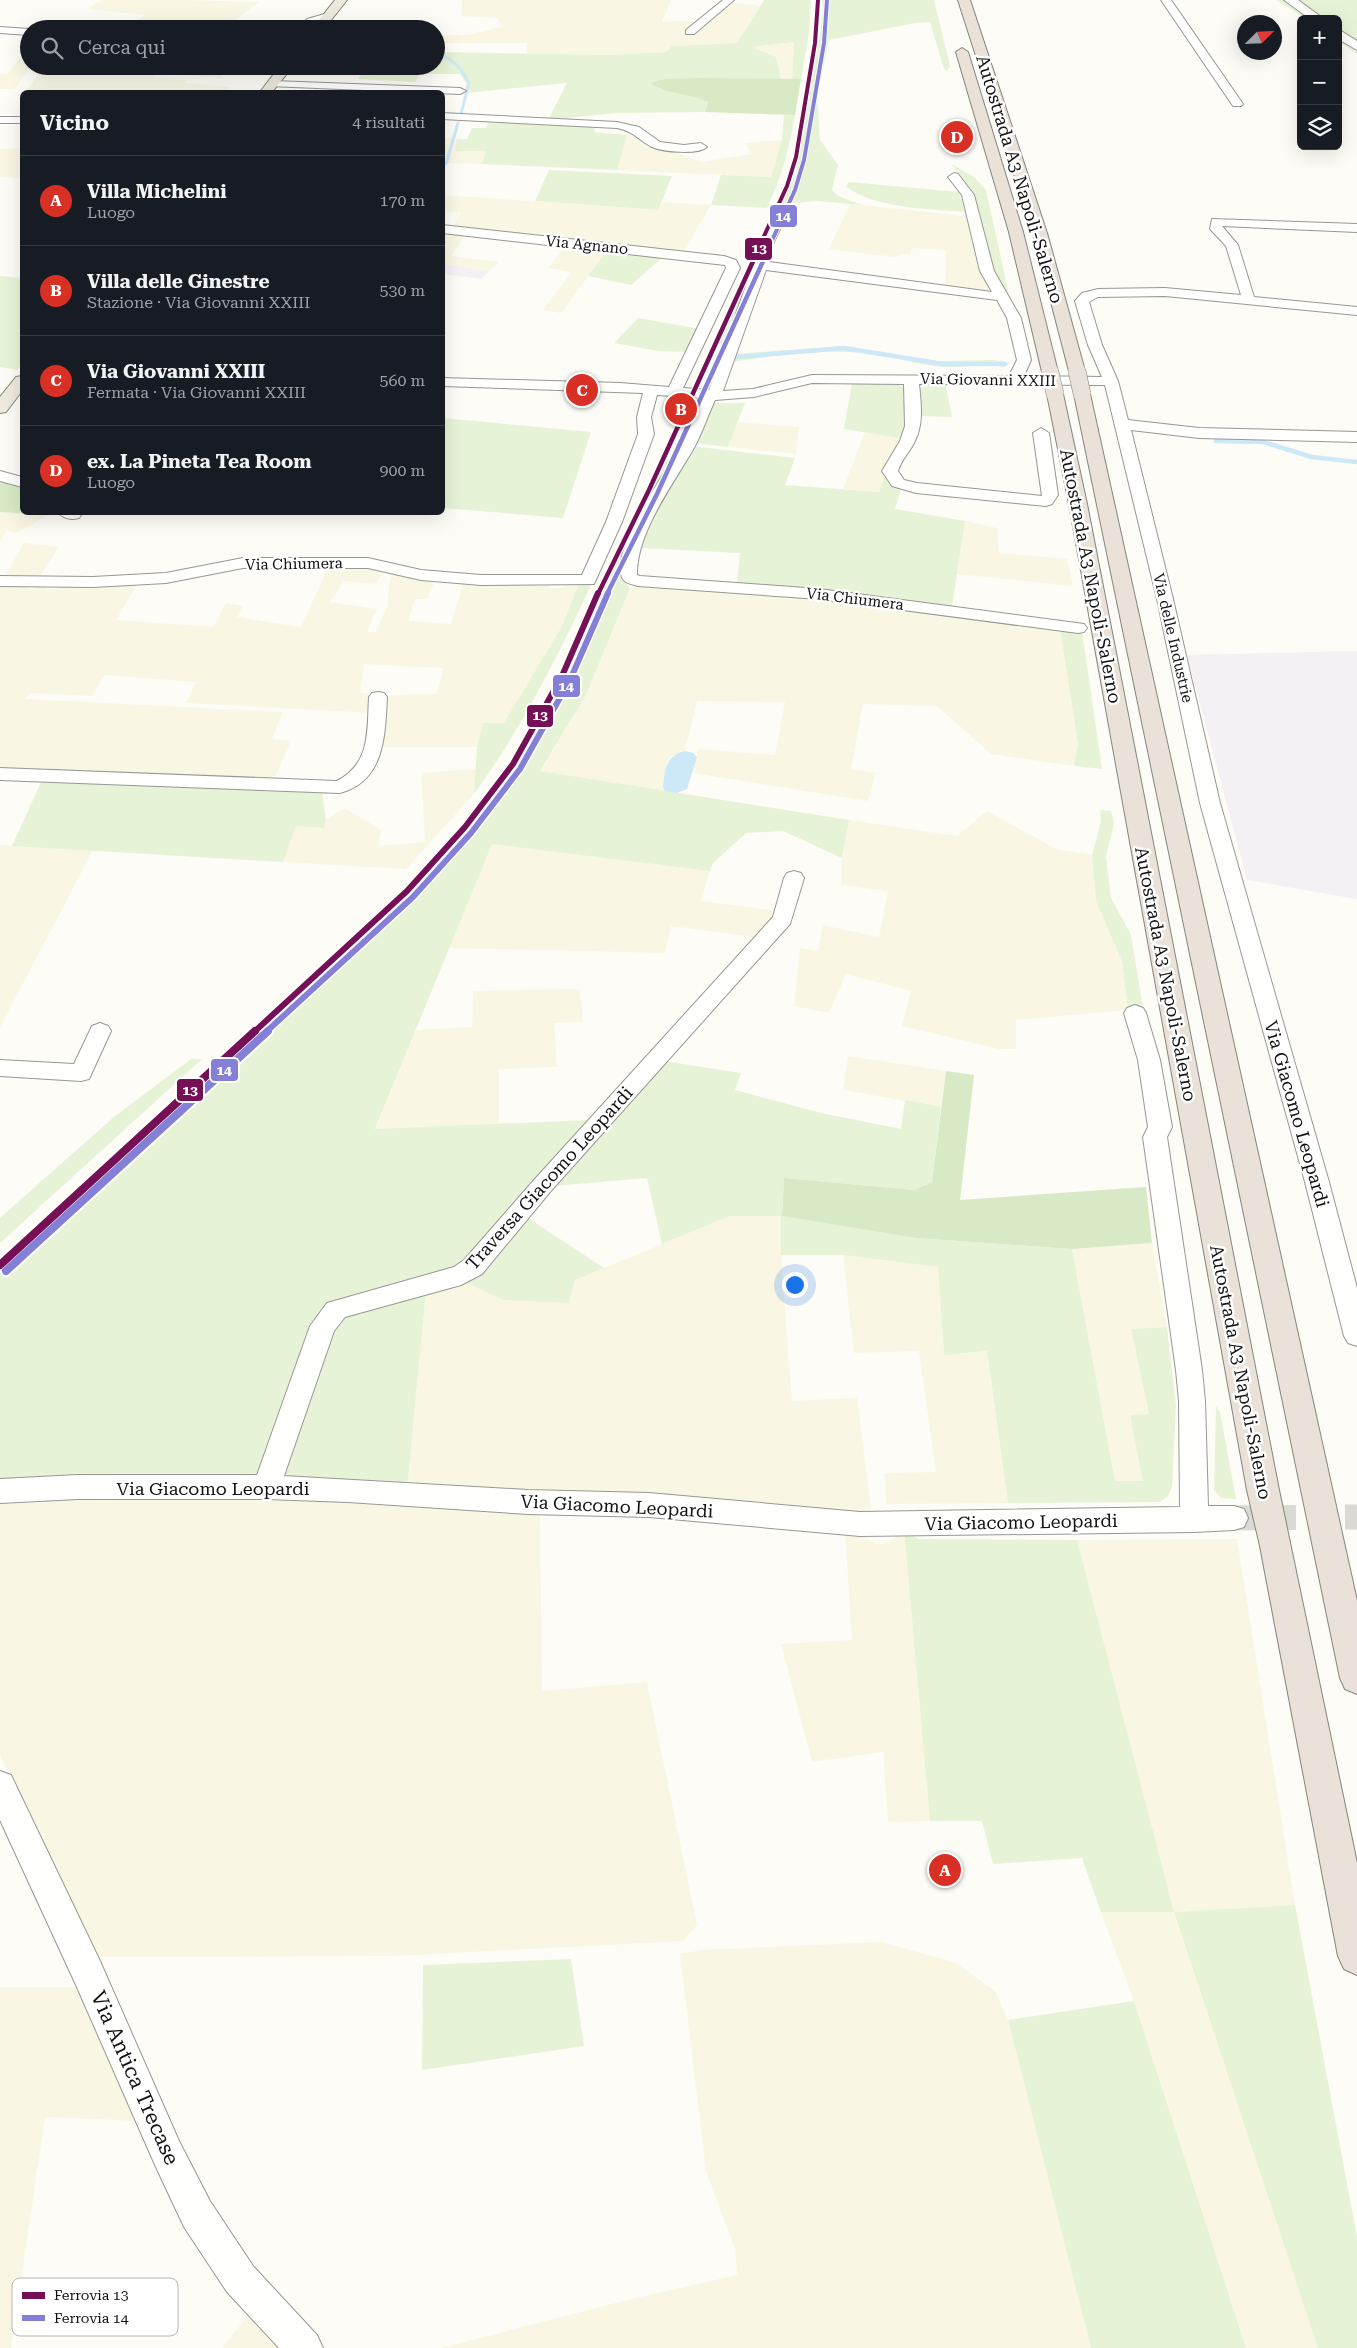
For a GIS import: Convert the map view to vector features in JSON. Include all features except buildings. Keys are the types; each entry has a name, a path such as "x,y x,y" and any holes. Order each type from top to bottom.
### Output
{"highway":[{"name":"Autostrada A3 Napoli-Salerno","path":"964,0 1040,233 1079,383 1110,519 1253,1201 1357,1678"},
{"name":"Autostrada A3 Napoli-Salerno","path":"959,42 1016,232 1052,383 1078,504 1262,1490 1276,1546 1357,1956"}],"main road":[{"path":"325,20 341,0"},
{"path":"268,85 278,75"},
{"path":"0,408 20,383"}],"street":[{"path":"690,32 729,0"},
{"path":"1166,0 1237,104"},
{"path":"1290,0 1312,15"},
{"path":"314,20 328,16"},
{"path":"0,30 20,31"},
{"path":"1342,36 1357,46"},
{"path":"268,85 460,90"},
{"path":"445,116 617,125 635,129 657,145 684,149 701,147"},
{"path":"0,120 20,120"},
{"path":"954,177 968,195 986,271 1014,318 1024,360 1014,381"},
{"path":"712,395 761,265 766,246 780,216"},
{"path":"1249,300 1232,245 1216,229 1216,222 1357,228"},
{"name":"Via Agnano","path":"445,229 731,262 733,268 674,391"},
{"path":"761,265 1002,297"},
{"path":"1111,381 1095,345 1082,301 1087,296 1098,293 1165,292 1357,311"},
{"name":"Via Giovanni XXIII","path":"445,382 651,389 740,396 812,379 1111,381"},
{"path":"912,379 914,403 911,434 892,463 890,471 898,483 916,488 1046,501 1050,495 1041,433"},
{"name":"Via delle Industrie","path":"1111,381 1165,599 1210,803 1235,894"},
{"name":"Via Chiumera","path":"0,581 93,582 156,579 243,563 368,563 421,575 481,580 588,580 614,522 646,434 644,417 651,389"},
{"name":"Via Chiumera","path":"712,395 688,444 643,523 629,564 629,574 632,579 638,581 819,594 1078,628"},
{"path":"1122,424 1199,433 1357,437"},
{"path":"0,476 20,481"},
{"path":"0,774 340,787 355,781 371,759 378,697"},
{"name":"Traversa Giacomo Leopardi","path":"266,1487 323,1326 336,1310 461,1275 473,1267 542,1186 783,919 794,878"},
{"name":"Via Giacomo Leopardi","path":"1235,894 1317,1182 1357,1336"},
{"path":"1135,1013 1149,1060 1160,1127 1155,1137 1189,1370 1192,1401 1194,1520"},
{"path":"0,1068 80,1073 100,1031"},
{"name":"Via Giacomo Leopardi","path":"0,1491 78,1487 266,1487 348,1490 528,1502 649,1505 860,1524 1234,1518"},
{"name":"Via Antica Trecase","path":"0,1786 88,1974 167,2153 197,2214 240,2279 304,2348"}],"shaded area":[{"path":"102,0 259,2 235,20 138,20 145,15 88,9"},
{"path":"462,0 671,0 662,22 706,20 729,2 760,6 737,43 673,46 666,52 608,55 526,54 527,43 446,43 445,45 445,35 467,35 501,27 498,18 461,16"},
{"path":"794,42 792,79 781,79 776,57 751,47"},
{"path":"20,58 20,75 24,75 15,89 0,89 0,74 7,74"},
{"path":"38,75 156,75 153,77 188,80 185,83 230,87 228,90 27,90"},
{"path":"183,75 222,75 221,78"},
{"path":"628,129 660,146 701,162 752,154 745,143 782,140 771,177 617,170"},
{"path":"445,138 457,139 455,151 486,151 482,164 445,163"},
{"path":"20,148 20,178 0,177 0,149"},
{"path":"445,195 658,210 662,202 711,205 682,254 452,229 461,213 445,211"},
{"path":"850,204 966,216 980,271 992,294 945,288 946,250 912,248 910,255 901,254 895,257 829,249"},
{"path":"445,231 466,234 451,256 499,262 489,271 445,264"},
{"path":"566,245 608,250 561,313 543,310 572,272 548,268"},
{"path":"445,264 489,271 481,279 445,274"},
{"path":"737,422 799,427 796,454 728,447"},
{"path":"865,432 904,439 885,475 879,492 843,489"},
{"path":"0,512 20,513 20,515 48,515 17,533 6,531 0,542"},
{"path":"965,521 997,528 999,553 1067,559 1073,586 957,574"},
{"path":"24,543 59,547 38,579 4,578"},
{"path":"329,565 367,566 379,570 382,574 376,584 344,581 330,602 377,609 367,632 376,632 387,607 390,578 395,574 434,583 427,599 415,599 408,621 451,624 463,583 548,583 550,588 562,588 567,583 579,584 561,628 504,724 483,723 477,747 381,747 386,700 390,695 436,694 444,668 364,664 360,693 373,694 372,713 186,703 196,682 105,675 92,696 30,693 26,699 283,712 272,739 291,741 273,782 0,771 0,584 25,584 30,589 35,589 40,584 45,584 47,589 56,589 62,584 138,583 116,620 214,627 226,603 243,606 237,617 301,627"},
{"path":"645,586 826,598 1060,629 1078,744 1074,766 991,754 937,706 863,704 851,769 876,773 868,801 693,773 698,749 775,755 785,702 697,701 685,751 670,758 666,763 663,787 665,791 540,772 586,695 630,588"},
{"path":"1357,651 1357,899 1247,880 1187,655"},
{"path":"476,769 474,794 406,869 283,862 296,826 324,828 326,820 345,808 381,830 378,846 425,842 421,773"},
{"path":"987,811 1056,849 1092,855 1096,900 1122,961 1128,1010 1016,1020 1016,1049 999,1049 902,1026 911,991 846,974 829,1013 794,1006 800,948 818,951 823,925 879,937 888,891 841,885 842,858 849,820 957,836"},
{"path":"492,843 710,871 701,901 780,911 760,938 671,926 665,953 449,948"},
{"path":"0,845 93,850 0,1027"},
{"path":"580,989 583,1022 554,1023 557,1067 499,1069 499,1124 375,1130 416,1030 472,1027 473,991"},
{"path":"848,1056 946,1071 941,1107 843,1090"},
{"path":"730,1216 782,1216 781,1255 792,1401 857,1398 871,1508 864,1519 407,1490 426,1291 462,1281 569,1303 575,1280"},
{"path":"1152,1243 1167,1327 1131,1329 1149,1415 1130,1415 1144,1482 1115,1481 1072,1249"},
{"path":"843,1255 938,1267 944,1355 987,1351 1008,1503 886,1504 885,1473 936,1472 919,1351 854,1353"},
{"path":"276,1495 540,1510 542,1691 647,1682 697,1925 683,1941 393,1956 99,1957 43,1850 0,1755 0,1498"},
{"path":"904,1530 930,1821 888,1822 883,1752 812,1762 781,1644 852,1640 845,1531 859,1533 876,1544 888,1543"},
{"path":"1237,1539 1295,1905 1174,1912 1318,2348 1246,2348 1134,2001 1101,1912 1173,1912 1077,1540"},
{"path":"882,1942 956,1963 996,1992 1008,2020 1091,2348 441,2348 623,2301 737,2275 735,2249 706,2171 680,1954 702,1950"},
{"path":"0,1987 77,1987 138,2121 45,2117 21,2278 12,2278 13,2336 11,2348 0,2348"},
{"path":"251,2312 284,2348 222,2348"}],"green space":[{"path":"764,0 811,0 809,33 801,79 792,79 794,42 752,47 776,57 781,79 665,79 657,88 695,95 708,102 705,112 616,113 548,120 567,83 465,93 466,83 460,74 445,74 445,52 608,55 666,52 672,46 737,43"},
{"path":"822,0 934,0 950,66 947,71 944,69 930,22 915,23 829,40 817,94 820,140 838,165 832,190 838,196 862,205 817,201 782,204 796,174 819,41 823,9"},
{"path":"1276,0 1357,0 1357,54 1342,44 1342,15 1300,15"},
{"path":"360,75 419,75 415,82 358,79"},
{"path":"665,79 801,79 795,115 705,112 708,102 656,87 651,83"},
{"path":"784,115 795,115 784,163 767,208 711,205 721,175 771,177 782,140"},
{"path":"490,120 590,125 595,127 594,132 627,135 617,170 482,164 486,151 455,151 457,139 467,139 472,128 486,128"},
{"path":"952,164 974,177 986,190 1009,294 1004,293 991,269 976,199"},
{"path":"549,170 672,176 658,210 535,201"},
{"path":"849,182 959,192 965,212 885,203 856,193 846,186"},
{"path":"608,250 660,256 662,258 631,285 588,276"},
{"path":"758,252 712,390 701,390 721,344 717,343"},
{"path":"0,276 20,278 20,366 18,370 0,367"},
{"path":"638,318 700,329 688,352 658,351 614,343"},
{"path":"844,346 936,361 994,360 1011,363 1004,367 989,365 943,367 871,354 845,352 796,354 732,362 734,354"},
{"path":"852,383 898,385 907,388 907,424 904,439 844,429"},
{"path":"946,386 952,417 919,416 919,388"},
{"path":"714,403 745,403 728,447 692,443"},
{"path":"695,410 699,410 623,578 630,588 586,695 540,771 849,820 842,858 783,831 746,833 713,863 710,871 492,844 375,1129 589,1120 458,1272 334,1301 322,1310 260,1480 0,1484 0,1270 365,936 434,868 476,819 518,760 548,709 665,458 669,459"},
{"path":"445,418 591,432 563,518 445,508"},
{"path":"691,446 795,458 785,485 879,492 885,475 891,483 901,489 895,509 965,521 952,607 737,583 740,553 639,548 648,521"},
{"path":"0,478 20,485 20,513 0,512"},
{"path":"579,584 591,585 565,639 538,692 508,744 474,794 477,747 483,723 504,723 561,628"},
{"path":"1060,629 1082,631 1102,769 1074,766 1078,744"},
{"path":"42,780 322,792 326,820 324,828 296,826 283,862 12,846"},
{"path":"1100,810 1111,811 1114,824 1106,856 1111,898 1131,935 1143,1008 1128,1010 1122,961 1096,901 1092,855 1101,822"},
{"path":"191,1059 202,1059 0,1243 0,1218 114,1117"},
{"path":"664,1061 741,1073 735,1090 821,1113 901,1129 905,1100 941,1107 932,1182 914,1190 784,1178 782,1215 916,1238 1072,1249 1115,1481 1143,1481 1130,1415 1149,1414 1131,1329 1167,1327 1176,1405 1172,1487 1168,1496 1160,1502 1008,1503 987,1351 944,1355 938,1267 843,1255 781,1255 781,1216 730,1216 662,1244 647,1178 553,1186"},
{"path":"946,1071 974,1075 960,1200 1146,1187 1152,1243 1072,1249 916,1238 782,1216 784,1178 914,1190 932,1182"},
{"path":"525,1216 604,1268 575,1280 569,1303 504,1300 462,1281"},
{"path":"426,1291 407,1490 281,1482 338,1316"},
{"path":"1216,1406 1220,1412 1236,1499 1221,1498 1214,1490"},
{"path":"904,1530 918,1539 1077,1540 1174,1912 1101,1912 1082,1858 993,1864 982,1821 930,1821"},
{"path":"1295,1905 1357,2237 1357,2348 1318,2348 1174,1912"},
{"path":"571,1959 584,2046 422,2070 423,1965"},
{"path":"1134,2001 1246,2348 1091,2348 1008,2020"}],"water":[{"path":"685,751 693,753 697,757 687,789 677,793 665,791 663,787 667,764 673,756"}],"waterway":[{"path":"445,57 456,64 469,83 461,114"},
{"path":"446,164 458,123"},
{"path":"736,357 844,348 943,364 1005,364"},
{"path":"1216,441 1263,442 1312,457 1357,462"}],"tunnel":[{"path":"1234,1518 1357,1517"}],"rail line":[{"name":"13","path":"0,1265 407,891 465,827 513,764 562,676 604,579 649,490 787,186 796,157 805,114 818,17 818,0"},
{"name":"14","path":"6,1271 413,897 471,833 520,769 570,680 612,583 657,494 795,190 804,160 813,115 825,34 827,0"}],"place":[{"name":"ex. La Pineta Tea Room","path":"957,137"},
{"name":"Via Giovanni XXIII","path":"582,390"},
{"name":"Villa delle Ginestre","path":"681,409"},
{"name":"Villa Michelini","path":"945,1870"}]}
